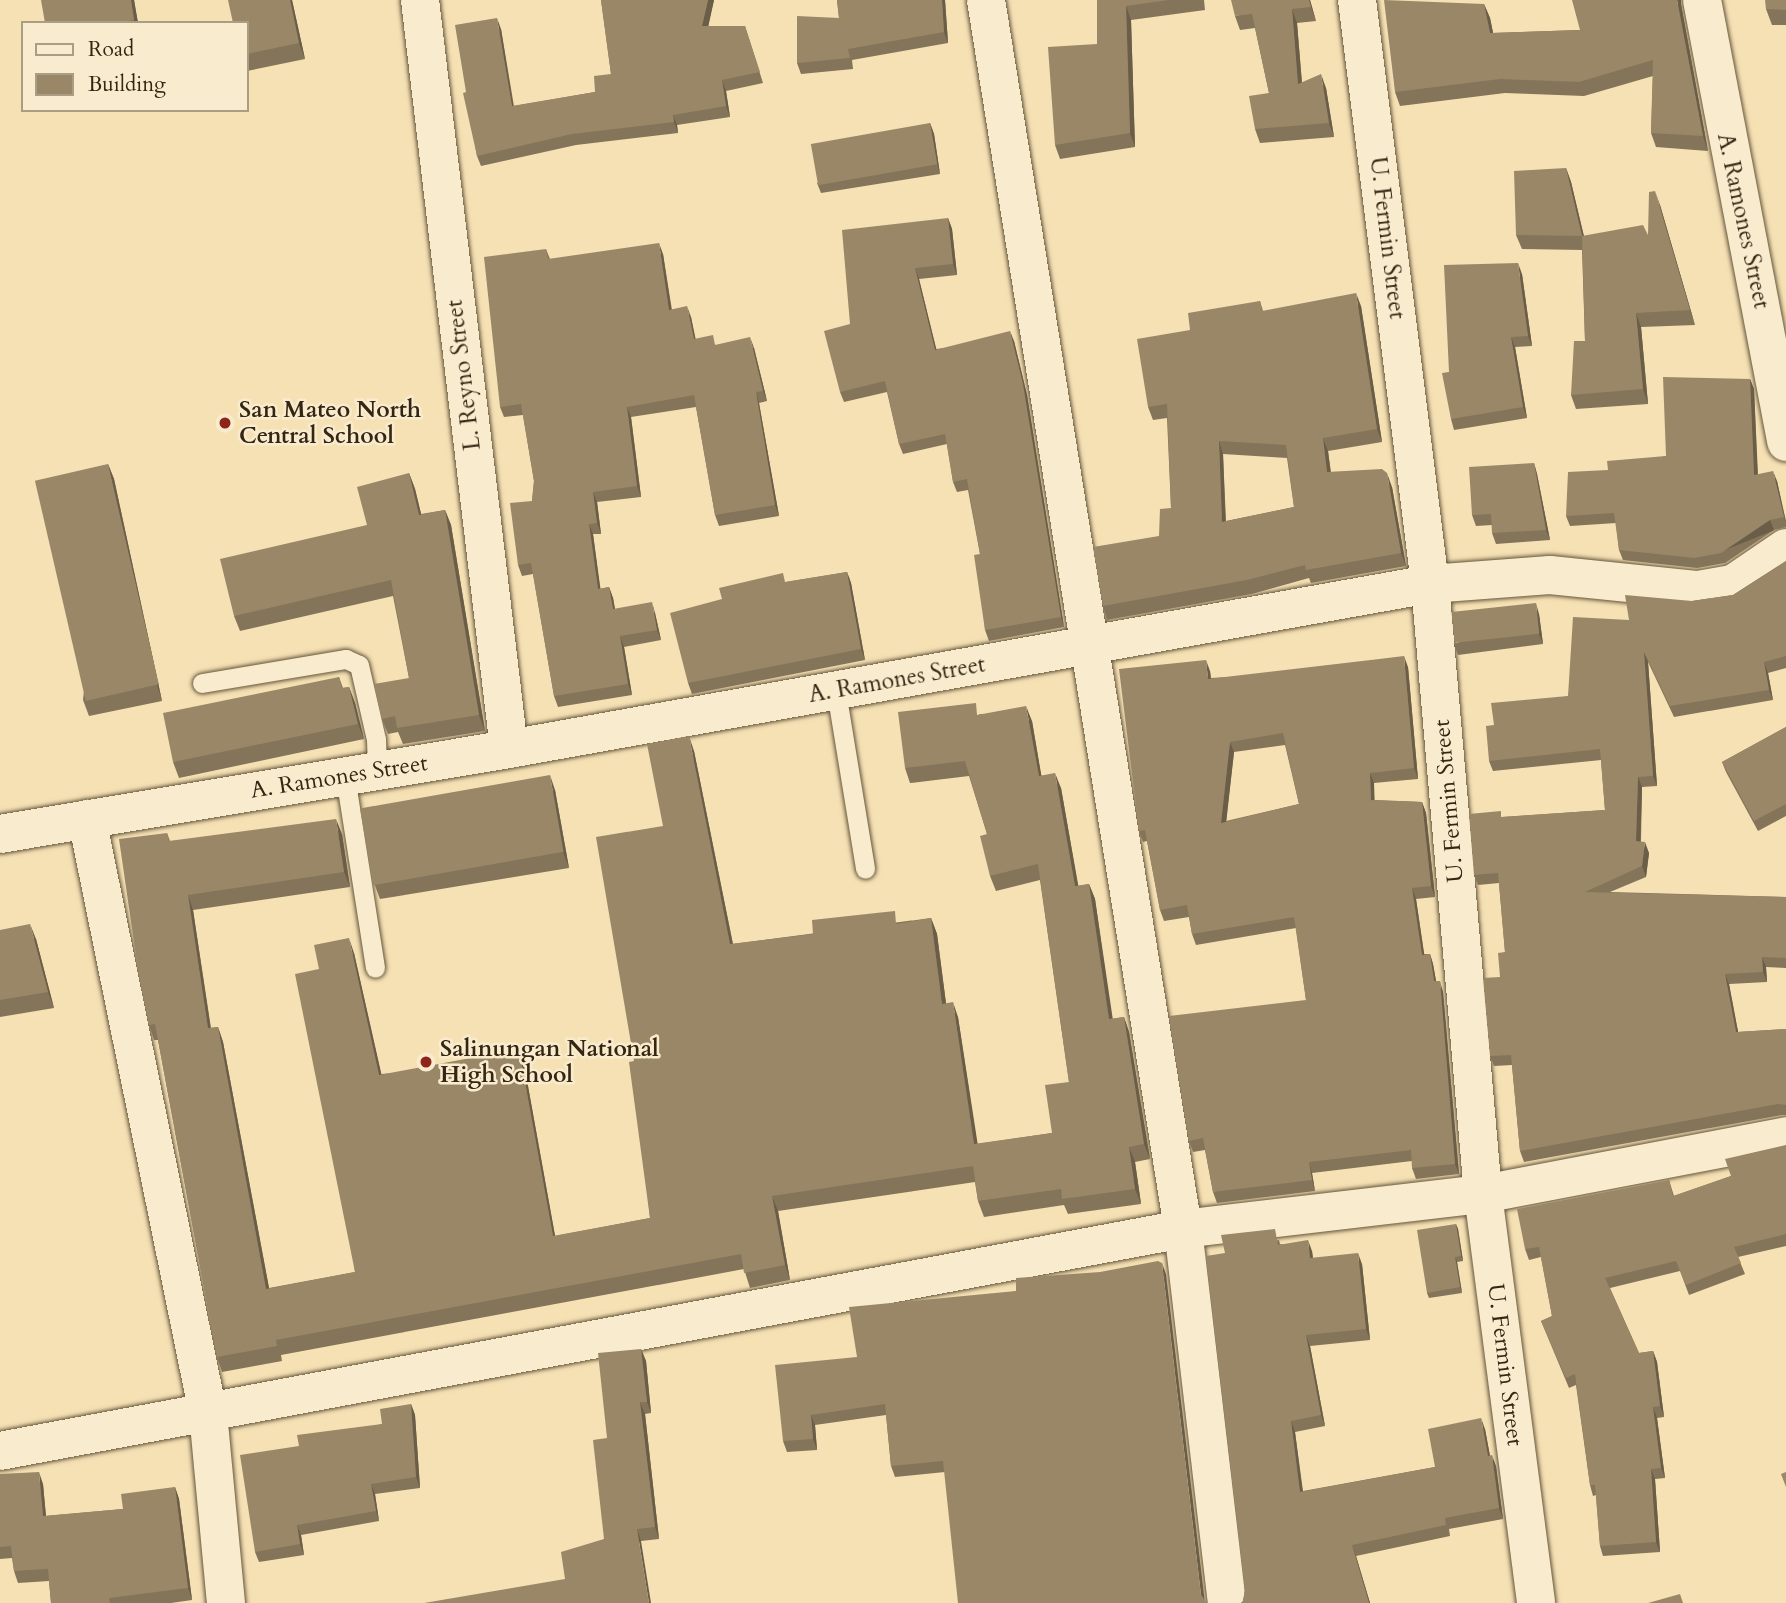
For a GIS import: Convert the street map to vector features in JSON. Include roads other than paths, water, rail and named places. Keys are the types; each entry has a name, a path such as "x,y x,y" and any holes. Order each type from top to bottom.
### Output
{"street":[{"name":"L. Reyno Street","path":"420,0 509,749"},
{"path":"986,0 1183,1229 1227,1603"},
{"name":"U. Fermin Street","path":"1357,0 1430,584 1483,1194 1536,1603"},
{"name":"A. Ramones Street","path":"1702,0 1786,442"},
{"name":"A. Ramones Street","path":"0,834 509,749 1430,584 1550,575 1698,590 1734,584 1786,548"},
{"path":"87,818 208,1413 226,1603"},
{"path":"0,1451 1183,1229 1483,1194 1786,1136"}],"lane":[{"path":"202,683 346,659 359,666 376,739 361,773 375,968"},
{"path":"836,691 865,869"}],"place":[{"name":"San Mateo North Central School","path":"225,423"},
{"name":"Salinungan National High School","path":"426,1062"}]}
